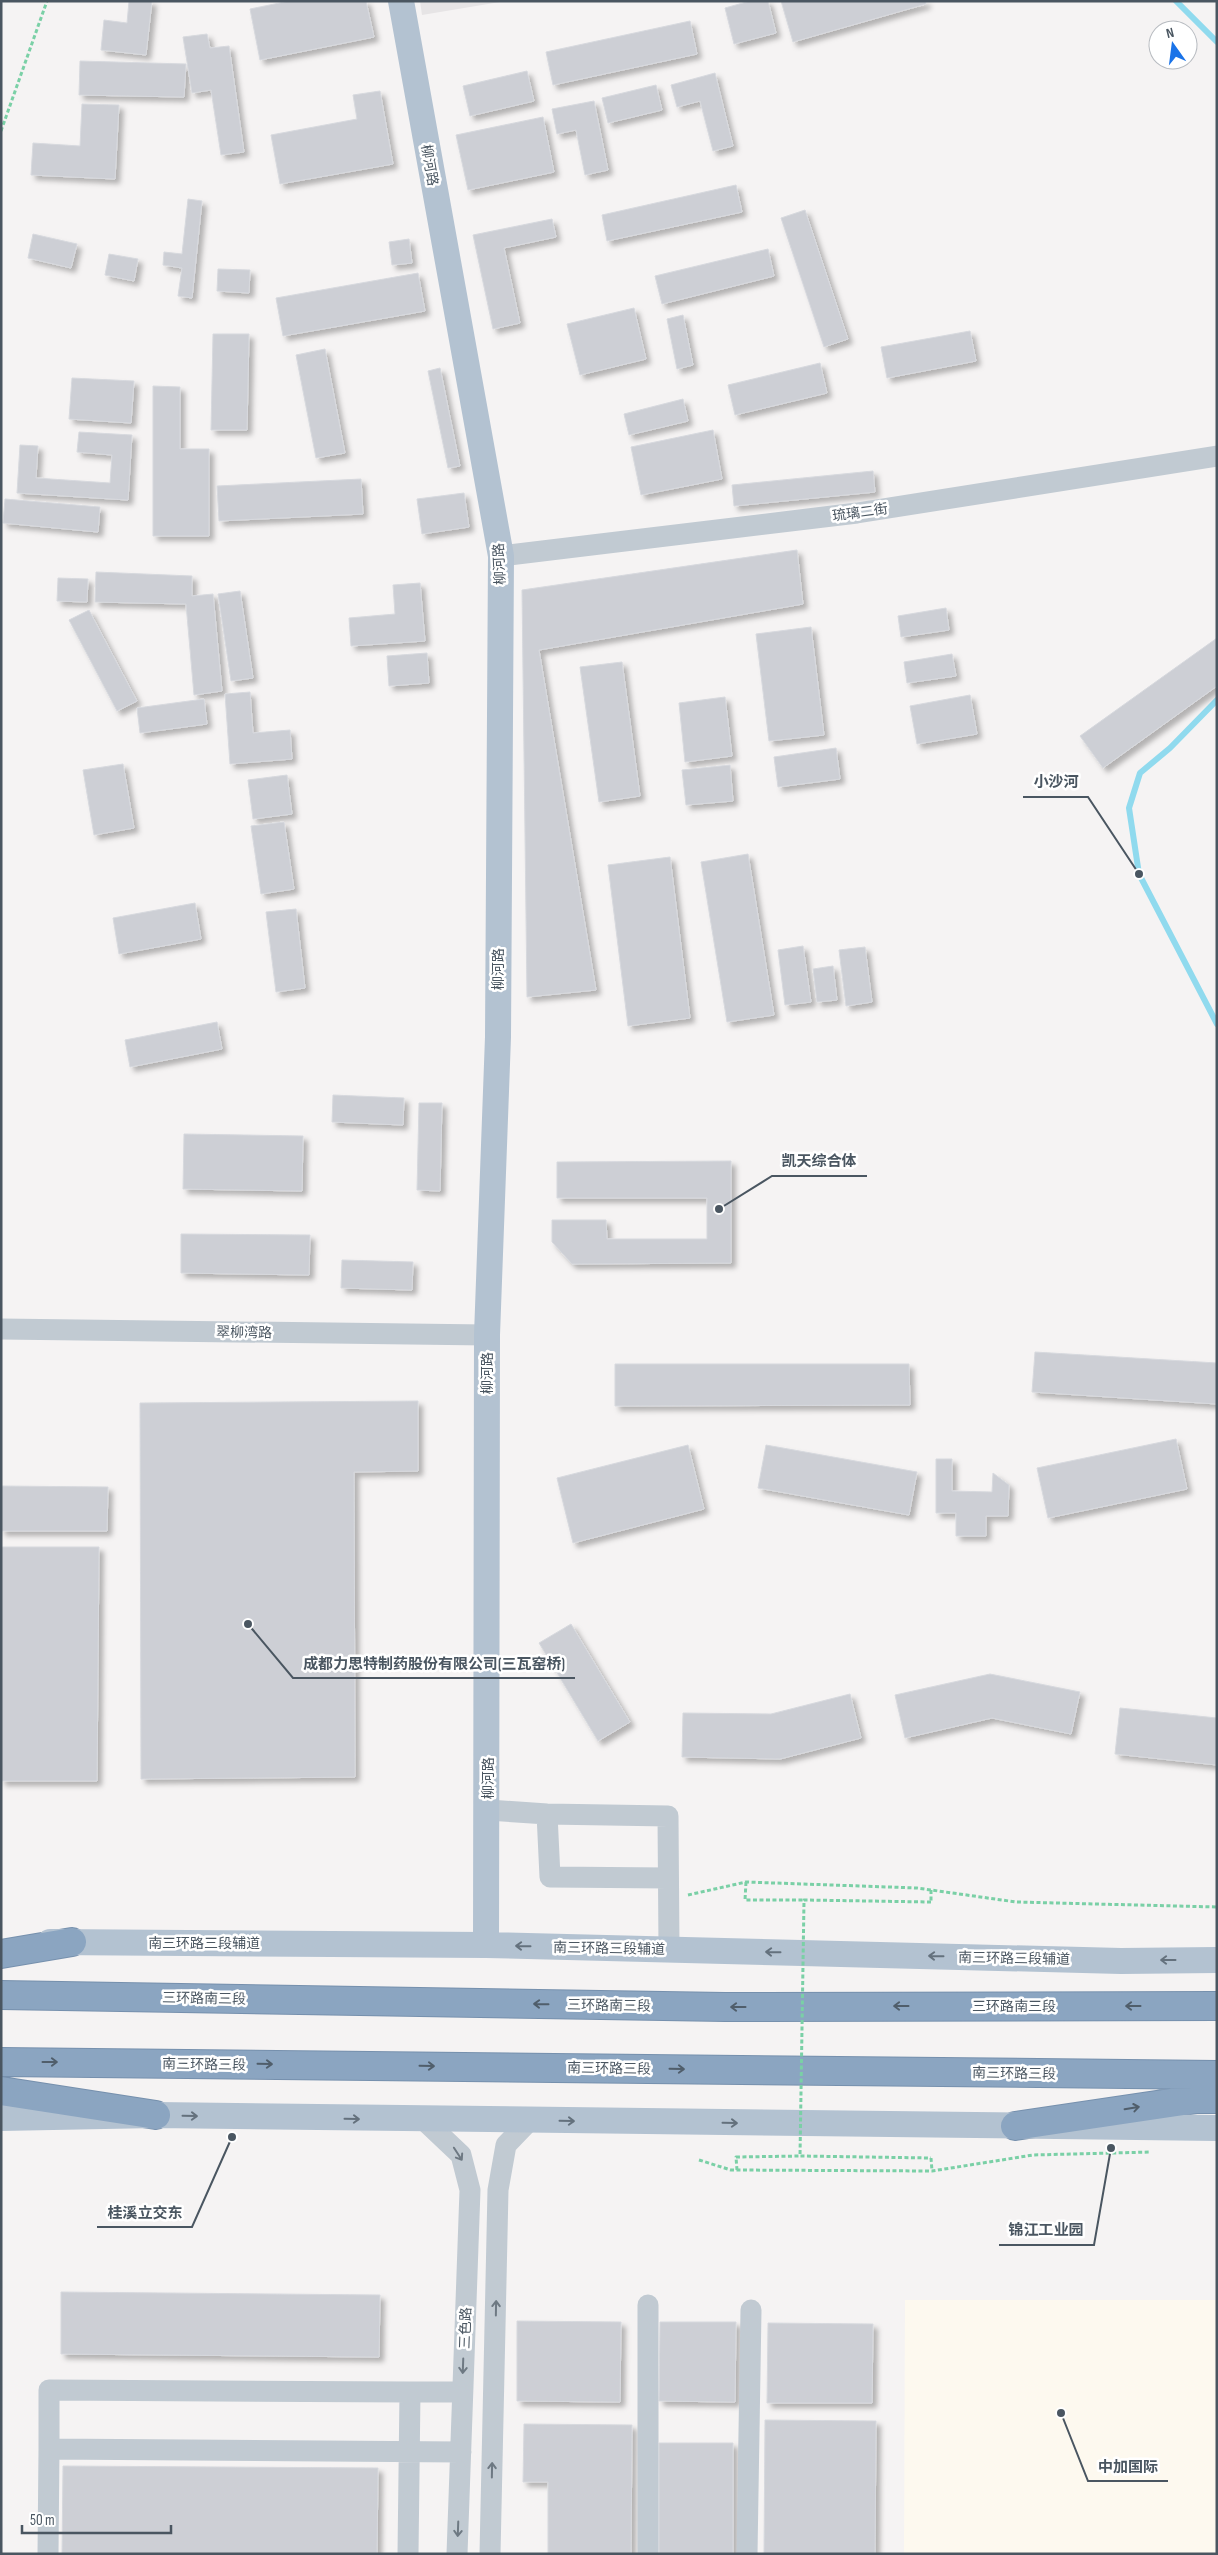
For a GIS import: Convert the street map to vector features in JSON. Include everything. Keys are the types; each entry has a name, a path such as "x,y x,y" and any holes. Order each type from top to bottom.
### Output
{"highway":[{"path":"1,1954 72,1942"},
{"name":"三环路南三段","path":"1,1995 725,2007 1217,2006"},
{"name":"南三环路三段","path":"1,2062 1217,2075"},
{"path":"1,2091 156,2116"},
{"path":"1015,2126 1197,2099 1217,2099"}],"main road":[{"name":"柳河路","path":"401,1 501,556 498,1037 487,1335 488,1810 486,1945"},
{"name":"南三环路三段辅道","path":"1,1942 486,1945 1121,1961 1217,1960"},
{"path":"1,2118 156,2116 1217,2128"}],"street":[{"name":"琉璃二街","path":"501,556 856,513 1217,456"},
{"name":"翠柳湾路","path":"1,1329 487,1335"},
{"path":"488,1810 547,1814 668,1816 669,1949"},
{"path":"547,1814 550,1877 669,1889"},
{"name":"三色路","path":"424,2120 461,2155 470,2190 456,2554"},
{"path":"490,2554 498,2190 506,2145 530,2120"},
{"path":"648,2305 648,2554"},
{"path":"747,2554 752,2310"},
{"path":"48,2554 49,2390 462,2392"},
{"path":"408,2554 410,2392"},
{"path":"49,2448 410,2450 461,2452"}],"path":[{"path":"1,132 47,1"},
{"path":"746,1882 746,1900 931,1902 931,1890"},
{"path":"669,1889 746,1882 931,1890 1016,1902 1217,1907"},
{"path":"800,2156 804,1900"},
{"path":"699,2160 737,2170 932,2171 1032,2155 1158,2152"},
{"path":"737,2170 736,2156 800,2156 931,2158 932,2171"}],"shaded area":[{"path":"420,1 506,1 422,15"},
{"path":"905,2300 1217,2300 1217,2554 904,2554"}],"building":[{"path":"129,1 152,1 146,55 101,50 104,20 127,23"},
{"path":"289,1 366,1 374,37 260,60 250,9"},
{"path":"750,1 768,1 776,33 734,44 725,8"},
{"path":"781,1 926,1 926,4 793,42"},
{"path":"690,21 697,54 553,85 546,52"},
{"path":"207,34 210,48 229,46 244,152 221,155 211,90 192,93 183,37"},
{"path":"80,61 186,64 184,97 79,95"},
{"path":"527,71 534,101 470,116 463,86"},
{"path":"715,73 733,146 713,151 700,101 677,107 671,85"},
{"path":"656,85 662,110 608,123 602,98"},
{"path":"380,91 393,164 280,184 271,135 357,119 353,95"},
{"path":"594,101 608,170 585,175 576,130 557,134 552,109"},
{"path":"82,104 119,105 115,179 31,175 33,143 80,146"},
{"path":"543,117 554,172 468,190 456,135"},
{"path":"736,185 742,212 607,241 602,215"},
{"path":"188,199 202,201 192,298 178,296 182,268 163,265 164,252 182,254"},
{"path":"805,210 848,339 824,347 781,218"},
{"path":"552,219 556,237 504,248 520,323 493,329 473,235"},
{"path":"33,234 77,244 71,268 28,258"},
{"path":"409,239 412,263 392,265 389,242"},
{"path":"768,249 774,276 662,304 655,276"},
{"path":"109,254 138,259 134,281 105,275"},
{"path":"218,269 250,270 249,293 217,291"},
{"path":"418,273 425,311 283,336 276,298"},
{"path":"634,308 646,359 580,375 567,324"},
{"path":"683,315 693,365 677,369 667,319"},
{"path":"970,331 976,361 887,378 881,347"},
{"path":"213,334 249,334 247,430 211,430"},
{"path":"325,349 345,453 316,458 296,355"},
{"path":"820,363 827,393 735,415 728,385"},
{"path":"440,368 460,466 448,468 428,371"},
{"path":"72,378 134,381 131,423 69,419"},
{"path":"153,386 180,387 180,449 209,449 209,536 153,536"},
{"path":"683,399 688,421 629,435 624,414"},
{"path":"713,430 722,479 641,495 631,447"},
{"path":"79,432 132,435 128,500 17,493 20,445 38,446 36,478 110,483 112,455 77,452"},
{"path":"873,471 875,492 734,506 732,485"},
{"path":"361,479 363,514 219,521 217,486"},
{"path":"464,493 469,527 422,534 417,499"},
{"path":"5,499 100,507 98,532 3,523"},
{"path":"797,550 803,604 539,650 596,990 527,997 522,590"},
{"path":"96,572 192,576 192,596 213,594 222,691 194,695 186,604 95,602"},
{"path":"58,578 88,579 87,602 57,601"},
{"path":"420,583 425,641 351,646 349,618 395,614 393,585"},
{"path":"240,591 253,678 231,681 218,594"},
{"path":"946,608 949,630 901,637 898,616"},
{"path":"89,610 137,701 117,711 69,620"},
{"path":"811,627 824,735 769,741 756,634"},
{"path":"1217,638 1217,686 1103,768 1080,736"},
{"path":"427,653 429,683 389,686 387,656"},
{"path":"952,654 956,676 907,683 904,662"},
{"path":"622,662 640,796 599,802 580,667"},
{"path":"250,692 253,733 290,730 292,759 230,764 225,694"},
{"path":"970,695 977,734 917,744 910,706"},
{"path":"725,697 732,756 685,762 679,703"},
{"path":"204,699 207,724 140,733 137,708"},
{"path":"836,748 840,779 778,787 774,757"},
{"path":"123,764 134,828 94,835 83,770"},
{"path":"730,765 733,801 686,805 682,770"},
{"path":"287,775 292,814 253,819 248,780"},
{"path":"284,822 294,889 261,894 251,826"},
{"path":"748,854 774,1015 727,1022 701,862"},
{"path":"670,857 690,1018 628,1026 608,865"},
{"path":"195,903 201,939 119,954 113,918"},
{"path":"296,909 305,988 276,992 266,912"},
{"path":"803,946 811,1002 785,1005 778,950"},
{"path":"865,947 872,1002 846,1006 839,950"},
{"path":"833,966 837,1000 817,1002 813,969"},
{"path":"217,1022 222,1049 130,1067 125,1040"},
{"path":"333,1095 404,1098 403,1125 332,1122"},
{"path":"419,1103 442,1103 440,1191 417,1190"},
{"path":"184,1134 303,1136 302,1191 183,1189"},
{"path":"731,1161 731,1263 572,1264 552,1242 552,1220 606,1220 607,1239 707,1239 707,1198 557,1198 557,1162"},
{"path":"181,1234 310,1235 309,1275 181,1273"},
{"path":"342,1260 413,1262 412,1290 341,1288"},
{"path":"1035,1352 1217,1363 1217,1404 1032,1392"},
{"path":"615,1364 909,1364 910,1405 615,1406"},
{"path":"418,1401 418,1471 354,1472 355,1777 141,1779 140,1403"},
{"path":"1176,1439 1187,1489 1048,1518 1037,1468"},
{"path":"688,1445 704,1509 573,1543 557,1478"},
{"path":"766,1445 917,1472 909,1515 758,1488"},
{"path":"936,1459 952,1459 952,1491 992,1492 993,1473 1009,1485 1008,1516 986,1516 986,1536 956,1536 956,1513 936,1513"},
{"path":"1,1486 108,1487 107,1531 1,1531"},
{"path":"1,1547 99,1547 97,1781 1,1781"},
{"path":"571,1624 630,1722 598,1741 539,1643"},
{"path":"990,1674 1080,1692 1071,1734 992,1718 905,1738 895,1695"},
{"path":"850,1694 861,1738 780,1759 682,1757 683,1713 771,1714"},
{"path":"1120,1708 1217,1718 1217,1765 1115,1754"},
{"path":"61,2292 380,2295 379,2357 61,2354"},
{"path":"517,2321 621,2322 620,2402 517,2401"},
{"path":"660,2322 736,2322 735,2402 659,2401"},
{"path":"768,2323 873,2324 872,2403 767,2403"},
{"path":"765,2420 876,2421 875,2554 764,2554"},
{"path":"524,2424 632,2425 631,2554 548,2554 548,2482 523,2482"},
{"path":"659,2443 733,2443 733,2554 659,2554"},
{"path":"63,2466 378,2468 377,2554 62,2554"}],"waterway":[{"path":"1176,1 1217,42"},
{"path":"1217,700 1170,748 1140,773 1129,808 1139,874 1217,1024"}],"place":[{"name":"小沙河","path":"1139,874"},
{"name":"凯天综合体","path":"719,1209"},
{"name":"成都力思特制药股份有限公司(三瓦窑桥)","path":"248,1624"},
{"name":"桂溪立交东","path":"232,2137"},
{"name":"锦江工业园","path":"1111,2148"},
{"name":"中加国际","path":"1061,2413"}]}
